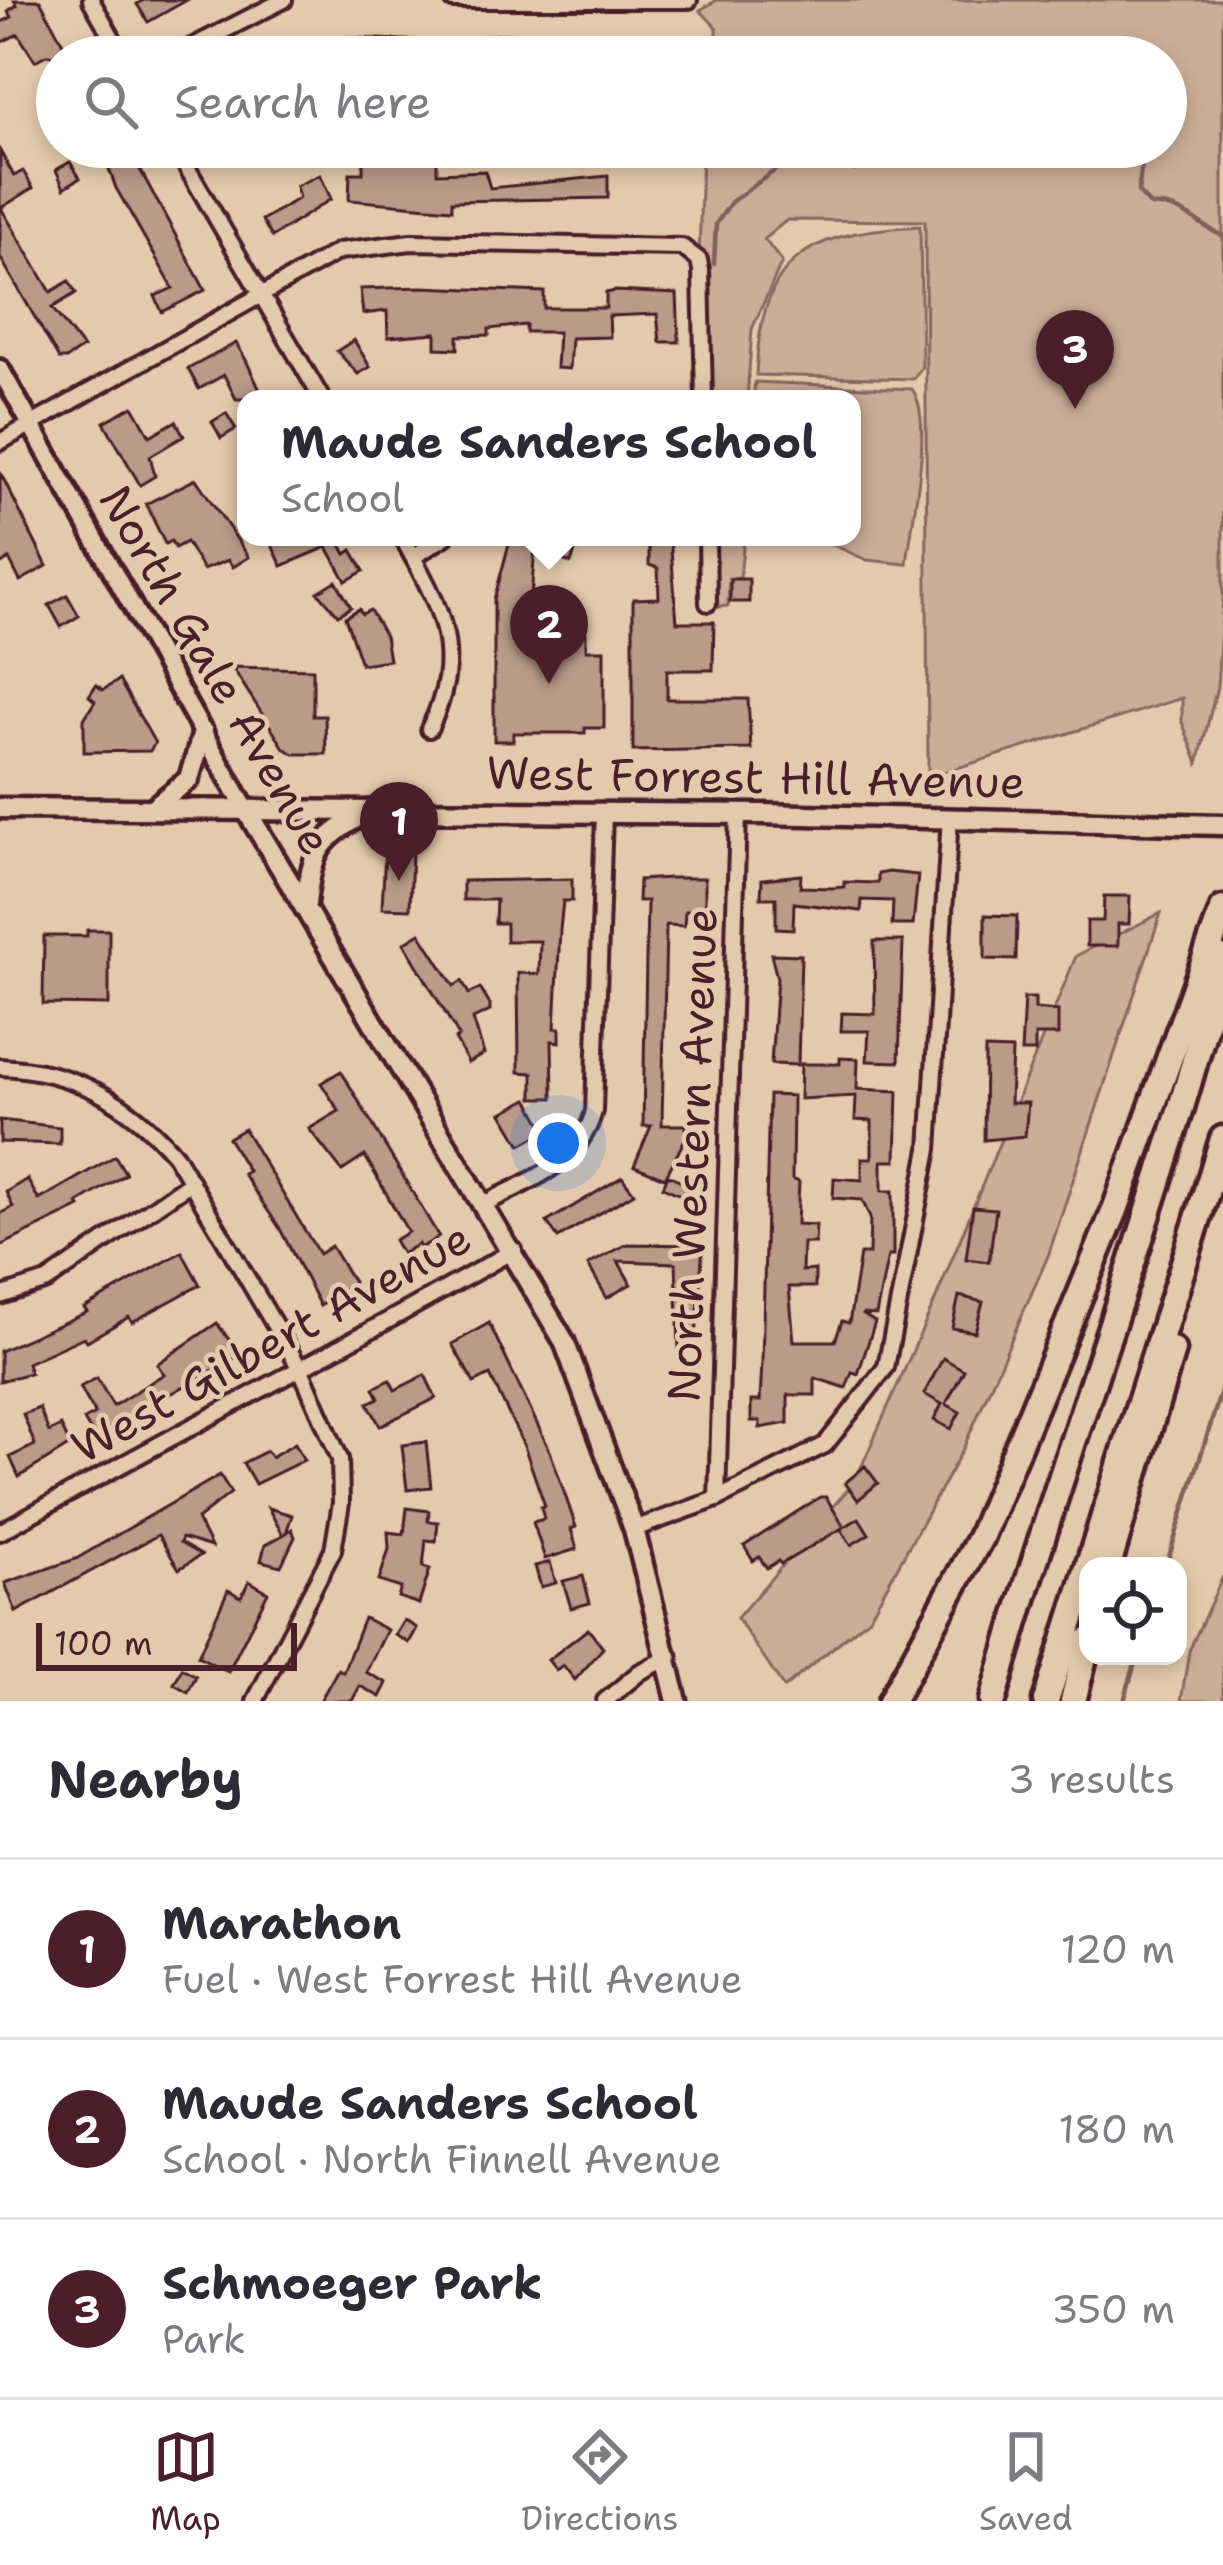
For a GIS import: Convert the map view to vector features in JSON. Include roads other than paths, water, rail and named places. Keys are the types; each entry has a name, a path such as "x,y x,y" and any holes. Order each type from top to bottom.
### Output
{"highway":[{"path":"891,1701 980,1538 1115,1210 1223,909"},
{"path":"993,1701 1059,1479 1177,1132 1223,958"},
{"path":"1046,1701 1223,1139"},
{"path":"1111,1557 1223,1173"},
{"path":"1072,1701 1082,1665"}],"main road":[{"path":"153,808 189,778 203,732"},
{"name":"West Forrest Hill Avenue","path":"0,808 738,814 1214,824"},
{"name":"North Gale Avenue","path":"245,808 564,1340 634,1529 670,1657 677,1701"},
{"path":"306,904 310,862 327,835 369,811"},
{"name":"North Gale Avenue","path":"670,1657 690,1701"}],"street":[{"path":"91,0 111,36"},
{"path":"213,36 284,0"},
{"path":"453,0 689,0"},
{"path":"187,168 317,390"},
{"path":"0,442 339,251 377,245 682,247 699,260 701,270 704,390"},
{"name":"North Gale Avenue","path":"0,369 245,808"},
{"path":"407,546 440,604 447,632 444,692 429,729"},
{"path":"413,557 431,546"},
{"path":"707,546 708,603"},
{"path":"486,1203 560,1164 588,1133 594,1112 604,814"},
{"name":"North Western Avenue","path":"717,1499 738,814"},
{"path":"634,1529 717,1499 825,1445 886,1367 929,1149 950,817"},
{"path":"0,1067 57,1074 117,1100 150,1125 191,1182 302,1372 340,1459 333,1550 255,1701"},
{"path":"0,1296 47,1281 191,1182"},
{"name":"West Gilbert Avenue","path":"0,1532 137,1455 302,1372 514,1250"},
{"path":"605,1701 640,1672 670,1657"}],"waterway":[{"path":"714,264 716,224 731,202 778,168"},
{"path":"851,168 857,168"},
{"path":"1142,168 1138,192 1151,206 1180,211 1223,236"},
{"path":"1169,1557 1223,1385"},
{"path":"1124,1701 1134,1665"}],"place":[{"name":"Schmoeger Park","path":"1075,409"},
{"name":"Maude Sanders School","path":"549,684"},
{"name":"Marathon","path":"399,881"}]}
